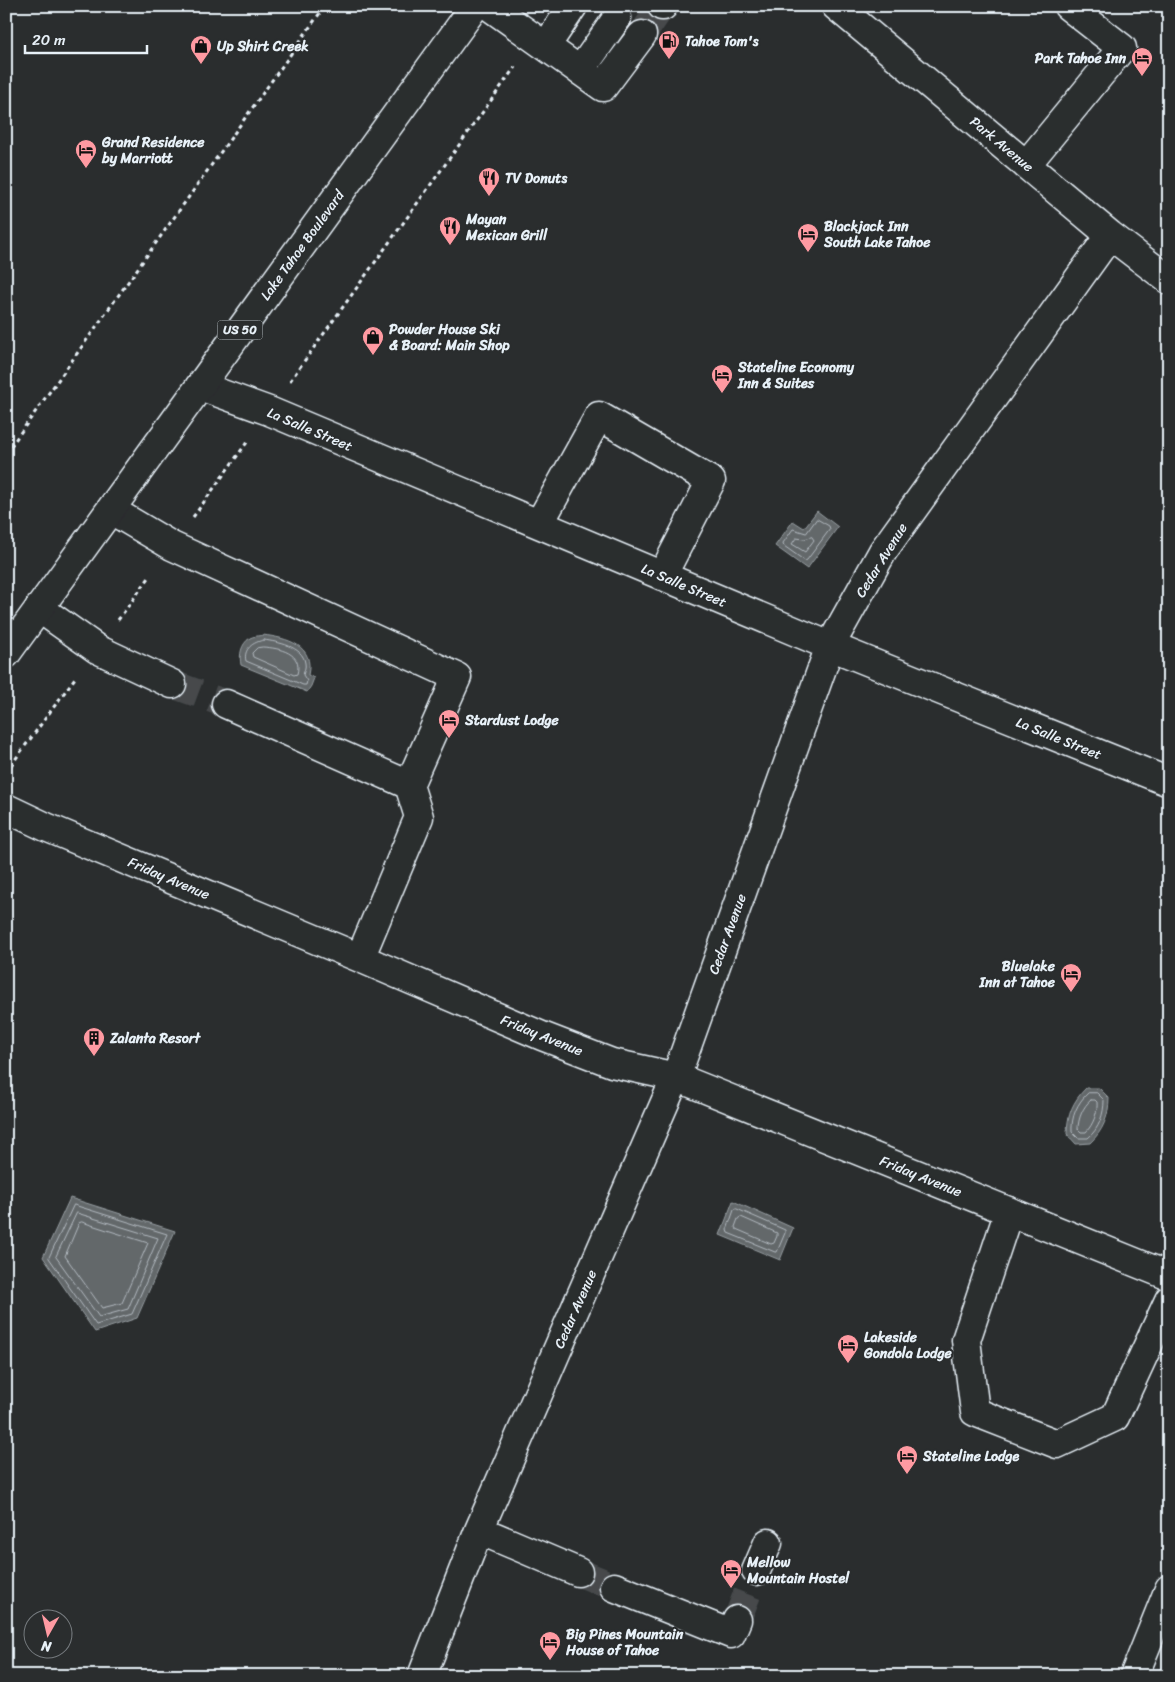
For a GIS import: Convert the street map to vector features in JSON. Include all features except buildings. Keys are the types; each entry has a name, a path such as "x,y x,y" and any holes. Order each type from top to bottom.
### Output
{"main road":[{"name":"Lake Tahoe Boulevard","path":"6,654 475,6"},
{"path":"489,6 603,87 642,35"},
{"path":"541,42 574,6"},
{"name":"Park Avenue","path":"836,6 1110,236 1169,280"},
{"path":"1026,165 1122,48 1068,6"},
{"path":"580,71 616,18"},
{"name":"Cedar Avenue","path":"422,1676 479,1530 676,1077 830,646 883,551 1110,236"},
{"name":"La Salle Street","path":"200,386 269,411 830,646 1169,782"},
{"path":"538,524 599,416 710,481 662,576"},
{"path":"110,510 172,546 457,677 410,785 419,818 360,958"},
{"path":"39,608 97,648 172,684"},
{"path":"226,704 410,785"},
{"name":"Friday Avenue","path":"6,808 542,1036 612,1063 676,1077 1169,1276"},
{"path":"1009,1211 966,1340 975,1412 1057,1444 1114,1418 1169,1300"},
{"path":"479,1530 578,1572"},
{"path":"756,1571 768,1543"},
{"path":"614,1587 731,1634 737,1620"},
{"path":"1134,1676 1169,1589"}],"path":[{"path":"6,453 325,6"},
{"path":"6,772 541,42"}],"water":[{"path":"817,511 838,527 807,569 775,546 793,521 804,528"},
{"path":"263,635 290,641 303,650 309,665 308,675 314,678 307,692 241,665 240,657 247,640 251,637"},
{"path":"1086,1088 1099,1088 1109,1098 1108,1111 1102,1128 1095,1138 1090,1143 1076,1144 1067,1134 1068,1121 1074,1103"},
{"path":"70,1198 175,1231 137,1318 95,1332 43,1257"},
{"path":"733,1201 793,1228 780,1260 720,1235"}],"tunnel":[{"path":"642,35 662,6"},
{"path":"172,684 226,704"},
{"path":"737,1620 756,1571"},
{"path":"578,1572 614,1587"}],"place":[{"name":"Tahoe Tom's","path":"669,60"},
{"name":"Up Shirt Creek","path":"201,65"},
{"name":"Park Tahoe Inn","path":"1142,77"},
{"name":"Grand Residence by Marriott","path":"86,169"},
{"name":"TV Donuts","path":"489,197"},
{"name":"Mayan Mexican Grill","path":"450,246"},
{"name":"Blackjack Inn South Lake Tahoe","path":"808,253"},
{"name":"Powder House Ski & Board: Main Shop","path":"373,356"},
{"name":"Stateline Economy Inn & Suites","path":"722,394"},
{"name":"Stardust Lodge","path":"449,739"},
{"name":"Bluelake Inn at Tahoe","path":"1071,993"},
{"name":"Zalanta Resort","path":"94,1057"},
{"name":"Lakeside Gondola Lodge","path":"848,1364"},
{"name":"Stateline Lodge","path":"907,1475"},
{"name":"Mellow Mountain Hostel","path":"731,1589"},
{"name":"Big Pines Mountain House of Tahoe","path":"550,1661"}]}
